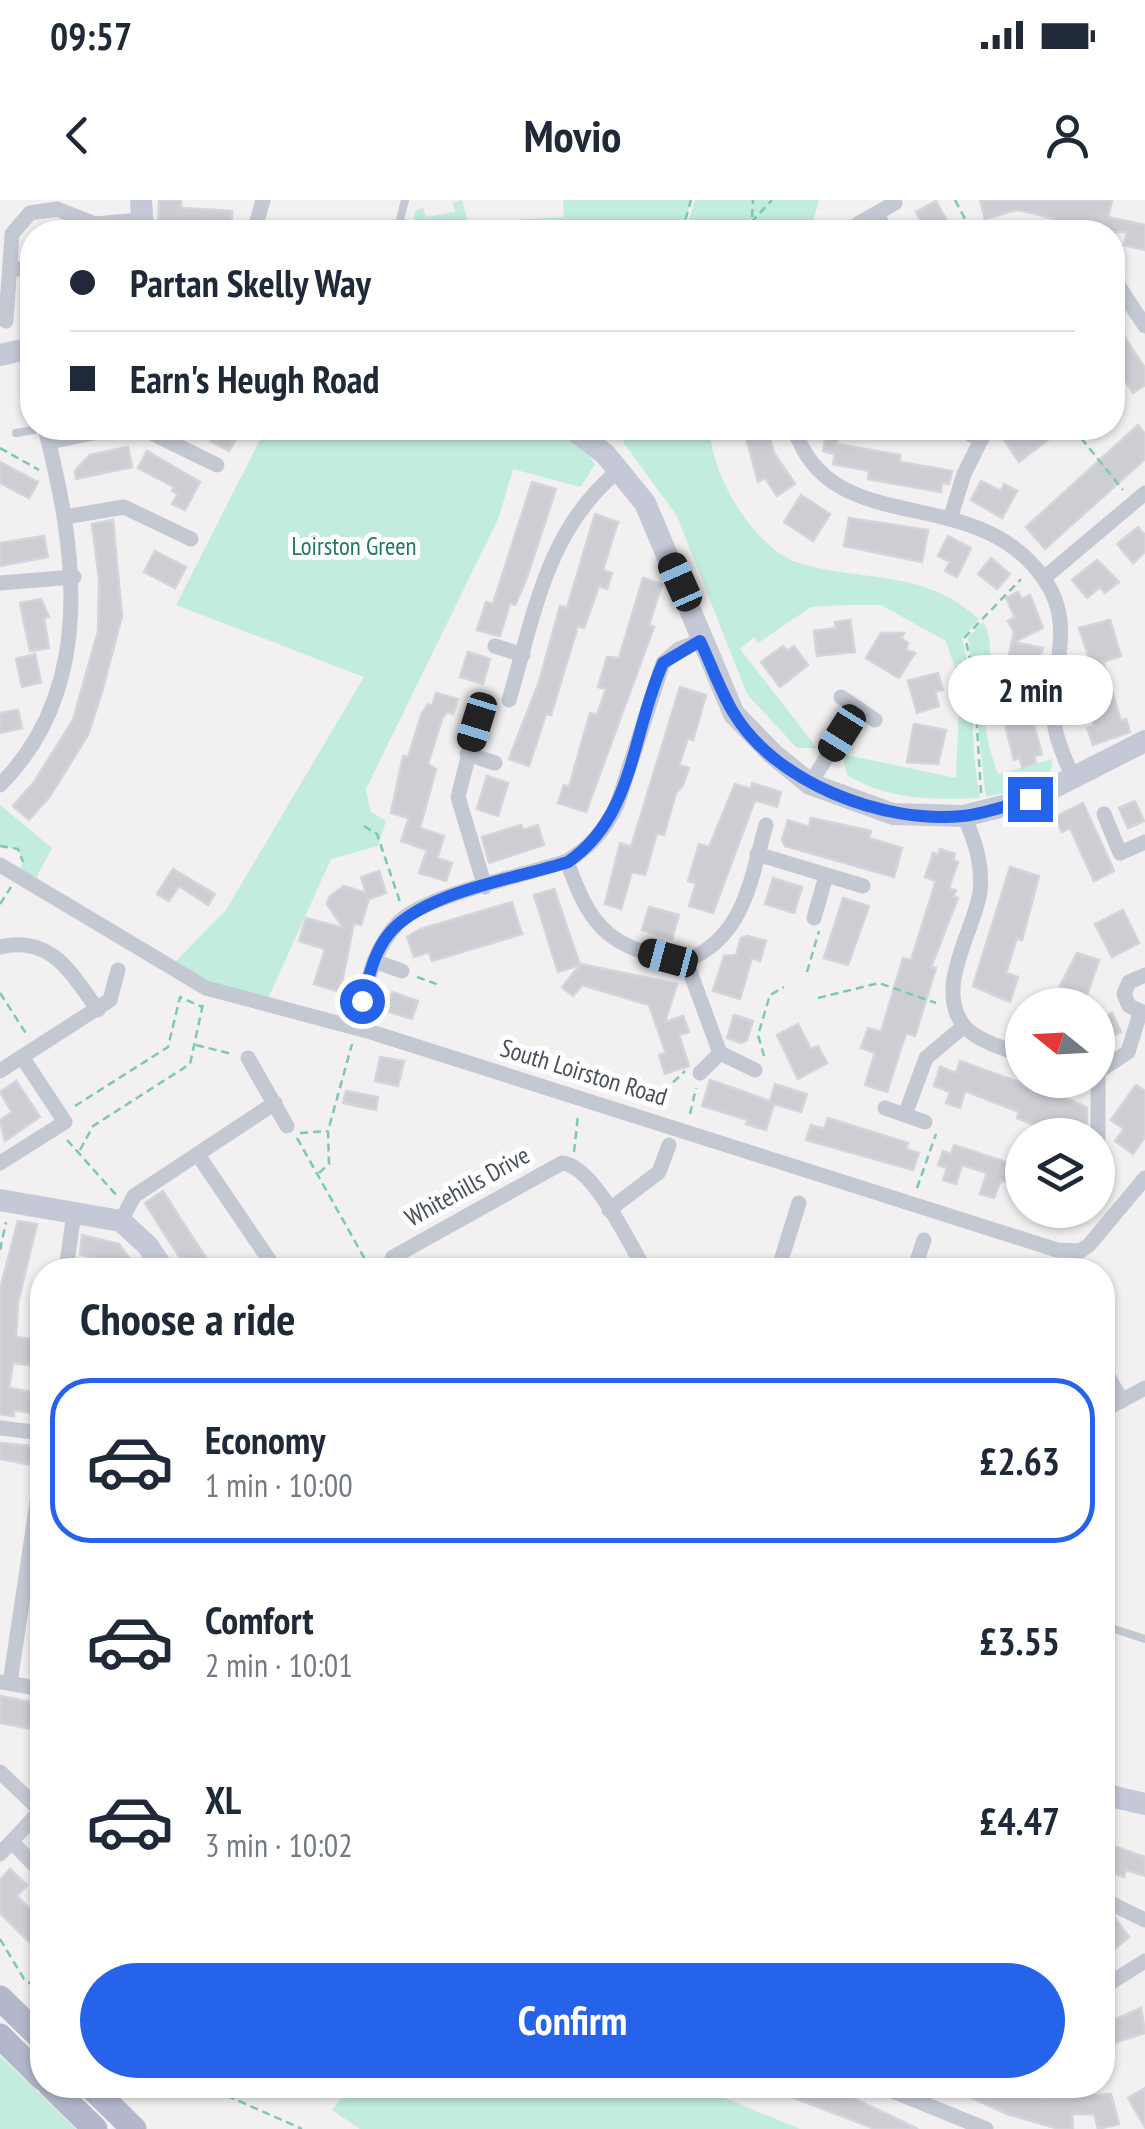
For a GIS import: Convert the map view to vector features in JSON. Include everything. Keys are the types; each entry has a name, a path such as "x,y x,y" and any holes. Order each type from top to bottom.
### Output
{"main road":[{"path":"0,1998 30,2028"},
{"path":"0,2036 30,2066"},
{"path":"63,2098 95,2129"},
{"path":"102,2098 134,2129"}],"street":[{"path":"862,220 895,203"},
{"path":"24,220 30,213 57,209 85,220"},
{"path":"877,213 880,220"},
{"path":"6,321 12,234 20,225"},
{"path":"10,269 20,269"},
{"path":"1125,296 1145,326"},
{"path":"0,785 50,714 66,654 74,577 48,440"},
{"path":"171,440 217,465"},
{"path":"584,440 618,470 646,503 700,641 734,714 773,754 810,784 893,814 974,814 1030,799 1145,741"},
{"path":"798,440 802,454 828,483 857,498 951,516 1001,540 1038,572 1061,614 1062,659 1054,718 1073,779"},
{"path":"951,516 980,440"},
{"path":"509,700 559,539 588,495 618,470"},
{"path":"1038,572 1140,498"},
{"path":"65,517 124,507 191,539"},
{"path":"0,584 74,577"},
{"path":"362,1001 385,938 405,917 420,908 568,862 608,823 663,663 700,641"},
{"path":"495,646 523,655"},
{"path":"841,697 875,720"},
{"path":"810,784 857,708"},
{"path":"477,722 460,778 460,814 485,887"},
{"path":"467,754 494,763"},
{"path":"974,814 980,888 953,986 964,1026 1005,1048"},
{"path":"1104,814 1120,853 1145,842"},
{"path":"568,862 584,908 601,932 629,947 686,961 718,944 740,915 766,825"},
{"path":"758,854 863,886"},
{"name":"South Loirston Road","path":"0,865 206,988 580,1096 1070,1252 1088,1245 1145,1178"},
{"path":"814,918 826,876"},
{"path":"0,947 36,944 50,951 98,1010"},
{"path":"374,961 402,971"},
{"path":"686,961 720,1053 755,1070"},
{"path":"0,1072 110,1000 118,970"},
{"path":"1115,1061 1128,1052 1142,1013 1129,1006 1124,994 1129,982 1145,975"},
{"path":"905,1115 926,1058 964,1026"},
{"path":"0,1163 57,1122 29,1053"},
{"path":"700,1073 720,1053"},
{"path":"248,1058 287,1126"},
{"path":"126,1219 198,1155 275,1104"},
{"path":"885,1108 925,1122"},
{"path":"609,1210 659,1172 669,1144"},
{"path":"198,1155 268,1258"},
{"path":"572,1164 588,1176 638,1258"},
{"name":"Whitehills Drive","path":"392,1258 551,1168 572,1164"},
{"path":"5,1200 126,1219 156,1258"},
{"path":"782,1258 799,1203"},
{"path":"68,1258 74,1213"},
{"path":"126,1219 140,1258"},
{"path":"918,1258 924,1240"},
{"path":"1115,1405 1145,1388"},
{"path":"1115,1389 1122,1401"},
{"path":"0,1428 30,1432"},
{"path":"30,1553 5,1682 30,1687"},
{"path":"0,1772 30,1799"},
{"path":"1115,1797 1145,1804"},
{"path":"30,1823 6,1848 30,1865"},
{"path":"1115,1906 1145,1920"},
{"path":"1115,1980 1145,1961"},
{"path":"910,2098 986,2129"}],"lane":[{"path":"1115,1629 1145,1639"}],"path":[{"path":"752,219 753,200"},
{"path":"752,219 772,200"},
{"path":"1084,440 1140,498"},
{"path":"0,448 43,472 55,470"},
{"path":"974,814 974,677 966,637 1038,572"},
{"path":"364,826 377,834 382,844 405,917"},
{"path":"0,846 18,849 24,862 19,873"},
{"path":"807,972 821,925 814,918"},
{"path":"402,971 439,984"},
{"path":"818,998 880,984 957,1010"},
{"path":"755,1070 765,1051 758,1034 770,995 784,987"},
{"path":"80,1150 93,1126 190,1064 206,988"},
{"path":"0,992 29,1053"},
{"path":"126,1219 57,1122 168,1047 180,997 202,1007"},
{"path":"319,1172 329,1164 328,1131 347,1073 354,1028"},
{"path":"194,1044 248,1058"},
{"path":"629,1077 662,1093 689,1068 700,1073 686,1130"},
{"path":"572,1164 580,1096"},
{"path":"912,1204 938,1126 925,1122"},
{"path":"328,1131 293,1130 365,1258"},
{"path":"0,1250 5,1200"},
{"path":"0,1939 30,1983"},
{"path":"232,2098 302,2129"}],"green space":[{"path":"462,200 467,220 414,220 415,211 423,208 426,217 455,212 453,202"},
{"path":"563,200 691,200 685,220 516,220 564,217"},
{"path":"695,200 819,200 813,220 689,220"},
{"name":"Loirston Green","path":"260,440 570,440 588,453 595,465 580,487 513,469 499,517 366,789 370,811 386,821 378,846 331,859 265,1005 169,968 226,910 364,677 176,605"},
{"path":"711,440 717,466 738,507 766,543 783,555 823,569 915,584 958,603 979,619 962,639 970,678 980,798 895,794 847,775 842,754 956,778 960,684 946,641 881,605 811,607 758,643 754,637 740,649 817,748 797,748 747,694 677,516 623,442"},
{"path":"983,622 990,642 985,718 998,774 1052,759 1051,769 1038,783 986,797 968,637"},
{"path":"0,805 52,848 34,882 19,873 23,862 18,849 0,846"},
{"path":"0,2056 30,2085 30,2098 44,2098 76,2129 0,2129"},
{"path":"342,2098 725,2098 800,2129 360,2129 332,2110"}],"building":[{"path":"159,200 181,200 181,208 232,211 232,220 158,220"},
{"path":"980,200 1112,200 1108,217 1122,220 1058,220 1016,210 985,219"},
{"path":"936,201 946,220 920,220 916,212"},
{"path":"1125,221 1145,225 1145,250 1125,245"},
{"path":"1125,338 1145,368 1145,385 1133,393 1125,380"},
{"path":"1138,425 1145,434 1145,459 1045,549 1026,527"},
{"path":"211,440 235,440 229,451"},
{"path":"747,440 770,440 774,453 795,484 777,496 765,478 758,482"},
{"path":"825,440 838,440 837,444 900,455 900,462 952,471 949,484 942,483 941,492 868,479 869,471 833,464 835,454 823,451"},
{"path":"1004,440 1048,440 1019,462"},
{"path":"128,447 132,467 76,479 75,471 90,455"},
{"path":"147,451 200,482 185,510 172,504 178,494 172,491 174,487 138,468"},
{"path":"0,462 38,482 29,498 0,483"},
{"path":"981,481 1001,491 1004,484 1017,491 1002,518 971,500"},
{"path":"532,482 556,489 526,580 515,605 510,603 500,636 477,630 486,602 493,604"},
{"path":"801,495 830,514 813,541 784,522"},
{"path":"595,514 618,522 603,570 612,573 607,589 599,586 584,628 578,626 551,715 546,714 529,766 509,759 539,682 560,606 567,608"},
{"path":"849,518 928,530 922,562 844,546"},
{"path":"113,520 122,616 102,692 88,735 50,796 29,820 13,806 34,782 73,720 98,631 99,579 92,524"},
{"path":"1138,527 1145,535 1145,552 1133,563 1117,544"},
{"path":"44,536 48,557 0,566 0,543"},
{"path":"948,536 971,548 957,577 945,571 950,562 938,556"},
{"path":"155,551 186,567 175,588 144,572"},
{"path":"991,558 1010,574 997,589 978,574"},
{"path":"1097,560 1119,582 1105,593 1100,587 1087,598 1072,580"},
{"path":"643,578 662,584 649,625 654,627 586,812 558,803 564,785 569,787 590,713 597,715 606,689 598,687 607,657 619,658"},
{"path":"1018,592 1022,599 1030,595 1043,628 1014,642 1043,648 1035,673 1032,718 1042,754 1034,756 1036,763 1022,767 1020,758 1014,760 1006,729 1013,663 1007,664 1014,632 1008,621 1015,617 1006,598"},
{"path":"41,599 49,617 44,618 49,648 30,651 20,603"},
{"path":"850,620 855,652 817,656 814,631 836,628 835,622"},
{"path":"1110,620 1121,656 1103,662 1121,721 1126,719 1130,732 1093,745 1087,728 1094,726 1082,684 1096,679 1079,628"},
{"path":"881,633 904,633 901,638 908,643 906,650 915,653 899,678 866,658"},
{"path":"783,646 787,651 794,646 808,665 780,687 761,662"},
{"path":"468,652 490,659 483,684 460,677"},
{"path":"35,654 41,682 22,687 16,659"},
{"path":"938,673 943,690 935,692 939,706 917,713 908,681"},
{"path":"680,687 706,695 693,740 688,738 679,765 689,768 676,793 664,835 657,833 645,875 632,872 621,909 605,904 620,843 631,847"},
{"path":"436,693 458,699 453,714 447,712 442,719 428,764 436,769 420,828 444,836 437,858 452,863 446,881 419,873 427,850 401,841 409,818 391,813 403,756 408,757 422,713 428,704 432,706"},
{"path":"18,710 22,728 0,733 0,713"},
{"path":"914,724 946,730 938,764 907,762"},
{"path":"487,776 508,783 498,816 477,809"},
{"path":"752,783 781,792 777,807 755,800 713,913 689,906 696,883 688,881 699,844 709,847 735,784 751,789"},
{"path":"1135,801 1144,821 1128,828 1119,808"},
{"path":"1083,803 1114,871 1094,881 1070,828 1062,832 1055,817"},
{"path":"811,818 871,831 869,838 902,848 894,877 785,846 782,840 788,820 809,827"},
{"path":"521,825 523,830 538,825 544,845 489,863 482,837"},
{"path":"940,849 955,854 953,860 958,862 949,888 956,891 953,897 958,898 931,967 936,968 915,1036 906,1033 887,1092 865,1085 875,1053 861,1048 868,1028 881,1032 903,958 911,960 936,881 925,877 933,853 938,855"},
{"path":"1010,867 1039,876 1022,940 1017,938 1006,973 1018,977 1014,988 1005,988 1005,1000 973,986"},
{"path":"173,869 215,894 208,905 179,886 169,901 157,894"},
{"path":"379,871 386,893 369,899 361,925 354,923 340,992 314,984 325,949 299,941 306,918 343,928 327,904 329,897 344,886 366,893 361,877"},
{"path":"773,878 802,887 794,913 765,904"},
{"path":"554,889 580,965 558,972 534,895"},
{"path":"843,898 869,906 848,965 824,958"},
{"path":"512,902 522,934 432,961 429,952 414,957 407,937 421,929"},
{"path":"649,907 679,915 672,939 642,930"},
{"path":"1123,910 1139,943 1112,957 1095,924"},
{"path":"741,938 766,941 760,961 752,958 740,999 713,991 724,956 736,955"},
{"path":"1077,953 1099,960 1089,988 1060,986"},
{"path":"581,964 677,984 665,1022 683,1016 689,1032 679,1035 689,1066 665,1074 659,1055 666,1053 649,1005 582,985 573,996 562,987"},
{"path":"392,992 418,1001 412,1019 386,1011"},
{"path":"734,1015 753,1021 747,1040 741,1043 727,1038"},
{"path":"798,1024 811,1049 818,1046 827,1063 798,1079 777,1035"},
{"path":"380,1057 404,1061 398,1086 375,1081"},
{"path":"960,1061 1005,1077 1005,1098 1063,1098 1087,1108 1087,1118 1017,1118 1019,1112 965,1091 960,1108 946,1103 950,1092 934,1086 940,1067 956,1073"},
{"path":"710,1080 770,1101 775,1084 807,1094 801,1112 774,1104 766,1130 746,1124 748,1120 702,1106"},
{"path":"16,1081 40,1117 5,1141 0,1120 12,1112 0,1092"},
{"path":"1136,1085 1145,1091 1145,1137 1133,1154 1115,1141 1124,1129 1112,1118"},
{"path":"346,1091 378,1097 376,1110 343,1103"},
{"path":"828,1118 908,1143 906,1149 919,1153 913,1170 806,1140 811,1125 824,1129"},
{"path":"954,1145 1005,1162 1005,1182 1001,1180 994,1198 980,1194 987,1173 962,1165 956,1184 943,1180 947,1168 938,1165 943,1151 951,1154"},
{"path":"163,1191 206,1258 180,1258 145,1203"},
{"path":"18,1221 37,1224 18,1303 16,1337 30,1339 30,1365 13,1363 9,1388 30,1392 30,1413 14,1410 14,1416 0,1414 0,1289"},
{"path":"82,1235 119,1244 129,1258 93,1258 80,1254"},
{"path":"0,1443 30,1446 30,1465 0,1459"},
{"path":"0,1696 30,1702 30,1729 0,1723"},
{"path":"1115,1846 1145,1857 1145,1876 1126,1870 1124,1877 1115,1874"},
{"path":"10,1869 27,1885 17,1896 30,1909 30,1943 0,1913 0,1880"},
{"path":"1115,1918 1129,1937 1115,1948"},
{"path":"1141,2008 1145,2033 1115,2043 1115,2019"},
{"path":"1145,2088 1145,2127 1128,2098"},
{"path":"795,2098 853,2098 918,2129 875,2129"},
{"path":"972,2098 1112,2098 1119,2124 1098,2129 1094,2114 1072,2114 1073,2129 1059,2129 1007,2114"}],"route":[{"path":"362,1001 385,938 402,919 437,902 568,862 585,850 617,806 663,663 670,655 700,641 734,714 773,754 810,784 893,814 964,816 1030,799"}]}
